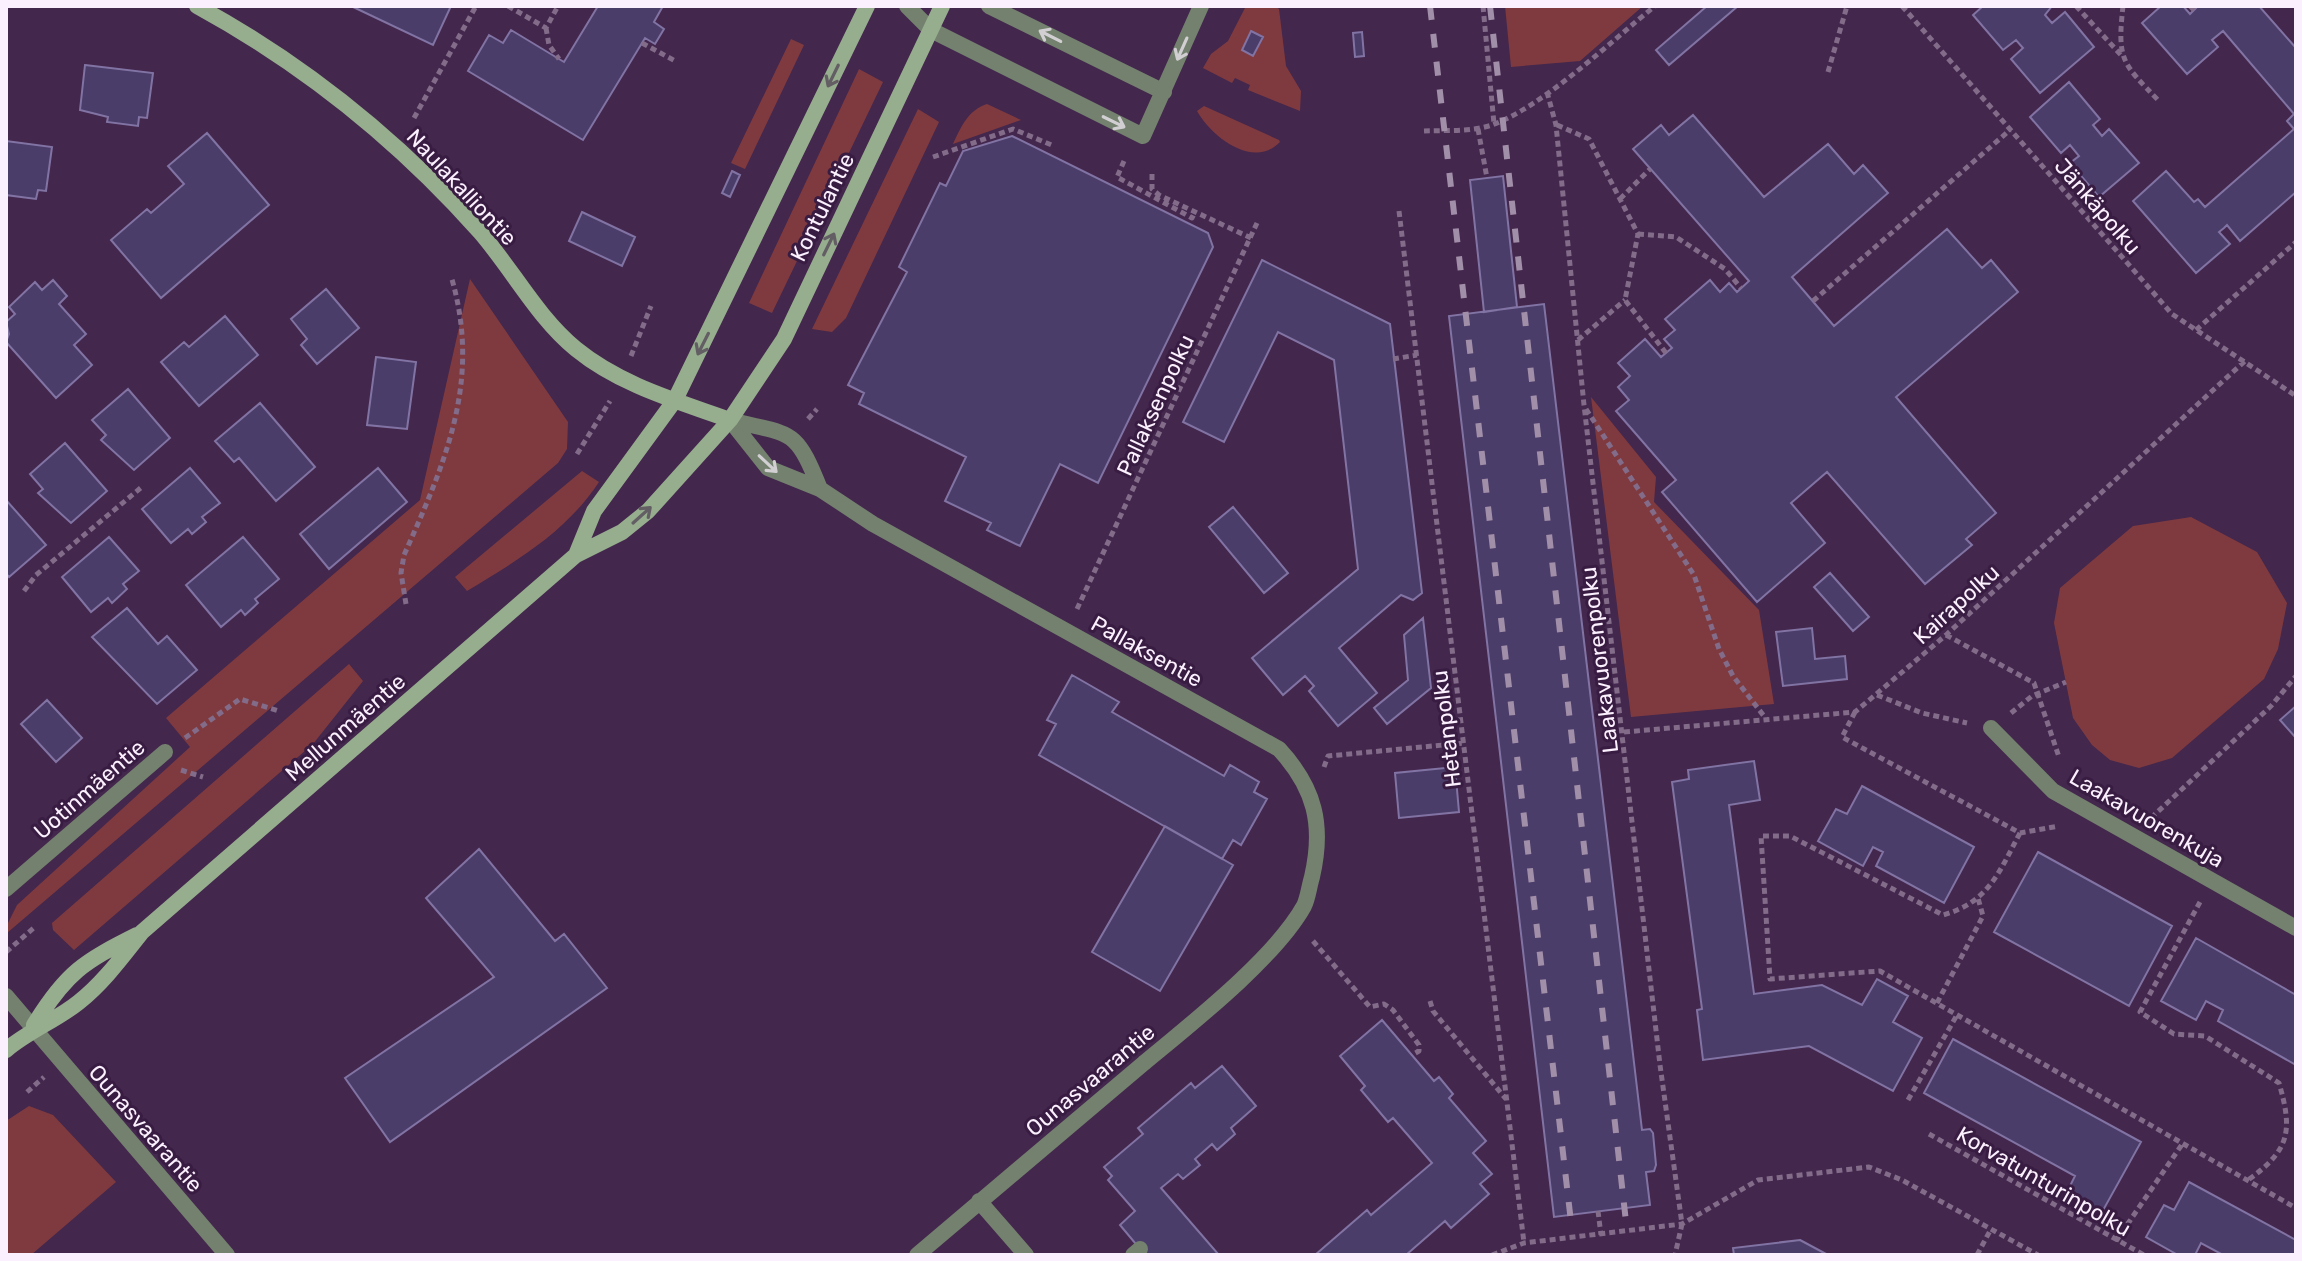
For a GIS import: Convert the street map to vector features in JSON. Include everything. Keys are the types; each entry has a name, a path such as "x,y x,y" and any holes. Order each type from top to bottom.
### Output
{"main road":[{"name":"Naulakalliontie","path":"197,6 239,29 368,123 481,234 550,325 576,349 622,379 730,420"},
{"path":"675,400 867,6"},
{"name":"Kontulantie","path":"730,420 784,339 942,6"},
{"name":"Mellunmäentie","path":"576,555 594,511 675,400"},
{"name":"Mellunmäentie","path":"6,1050 32,1028 77,1004 105,978 142,932 576,555 622,532 648,511 730,420"},
{"name":"Mellunmäentie","path":"32,1028 59,984 89,959 142,932"}],"street":[{"path":"907,6 931,30 1143,136 1201,6"},
{"path":"989,6 1164,92"},
{"path":"730,420 793,437 805,451 820,489"},
{"name":"Pallaksentie","path":"730,420 768,468 820,489 873,524 1279,749 1300,771 1312,797 1317,829 1314,865 1305,904 1285,933"},
{"name":"Laakavuorenkuja","path":"1991,728 2053,791 2296,928"},
{"name":"Uotinmäentie","path":"6,889 165,752"},
{"name":"Ounasvaarantie","path":"917,1255 1209,1009 1285,933"},
{"name":"Ounasvaarantie","path":"6,996 227,1255"},
{"path":"979,1201 1026,1255"}],"path":[{"path":"414,118 476,6"},
{"path":"508,6 546,28"},
{"path":"558,6 546,28 549,45 559,59"},
{"path":"1483,6 1494,124"},
{"path":"1424,131 1478,129 1494,124 1547,92 1655,6"},
{"path":"1828,72 1847,6"},
{"name":"Jänkäpolku","path":"1902,6 2172,314 2246,360 2296,396"},
{"path":"2076,6 2121,56 2126,67 2159,101"},
{"path":"2121,56 2123,6"},
{"path":"642,43 677,62"},
{"name":"Laakavuorenpolku","path":"1547,92 1556,125 1584,405 1660,1065 1682,1224"},
{"path":"1556,125 1589,139 1638,234 1625,300 1577,340"},
{"path":"933,157 1013,129 1054,146"},
{"path":"1478,129 1487,178"},
{"path":"1813,301 2010,130"},
{"path":"1124,161 1117,177 1192,218 1195,212"},
{"path":"1620,199 1650,169"},
{"path":"1152,174 1152,189 1251,238"},
{"name":"Hetanpolku","path":"1399,211 1524,1243"},
{"name":"Pallaksenpolku","path":"1081,601 1257,223"},
{"path":"1638,234 1676,237 1725,269 1741,288"},
{"path":"2196,330 2296,242"},
{"path":"406,604 401,573 404,555 451,445 465,362 462,313 451,276"},
{"path":"1625,300 1666,353"},
{"path":"577,454 600,421 622,379 651,306"},
{"path":"1393,359 1417,355"},
{"name":"Kairapolku","path":"1855,712 1946,635 2246,360"},
{"path":"1584,405 1694,575 1719,649 1733,676 1767,720"},
{"path":"24,591 36,575 143,486"},
{"path":"1946,635 2028,677 2038,694 2063,769"},
{"path":"2135,837 2149,820 2271,706 2296,676"},
{"path":"1877,695 1922,713 1991,728 2038,694 2066,682"},
{"path":"165,752 240,699 279,711"},
{"path":"1624,732 1855,712"},
{"path":"1855,712 1842,737 2020,833 2058,826 2071,829"},
{"path":"1312,797 1328,756 1464,743"},
{"path":"2136,813 2163,827"},
{"path":"2020,833 1993,885 1965,909 1943,915 1790,836 1761,836 1770,979 1880,971 2296,1208"},
{"path":"2187,893 2214,908"},
{"path":"1937,1003 1983,916 1978,898"},
{"path":"2200,901 2140,1012 2174,1034 2205,1036 2279,1083 2288,1116 2280,1151 2273,1162 2248,1180"},
{"path":"6,952 36,926"},
{"path":"1313,941 1370,1007 1384,1004 1393,1010 1419,1045 1419,1051 1412,1055"},
{"path":"1430,1001 1433,1011 1506,1100"},
{"path":"1908,1100 1957,1015"},
{"name":"Korvatunturinpolku","path":"1929,1134 2144,1255"},
{"path":"2116,1241 2183,1143"},
{"path":"1492,1255 1524,1243 1682,1224 1758,1180 1869,1167 1902,1180 2038,1255"},
{"path":"1598,1211 1601,1235"},
{"path":"1675,1255 1682,1224"},
{"path":"1977,1255 1991,1229"}],"shaded area":[{"path":"1246,6 1275,6 1279,9 1286,66 1301,91 1300,111 1248,90 1250,85 1235,78 1232,83 1203,68 1211,54 1228,41"},
{"path":"1505,6 1643,6 1580,61 1511,67"},
{"path":"791,39 804,45 745,169 731,163"},
{"path":"859,69 883,82 772,313 749,303"},
{"path":"987,104 1021,120 953,144 970,115"},
{"path":"1204,106 1280,142 1269,150 1258,152 1234,146 1203,121 1197,111"},
{"path":"918,109 939,122 846,318 832,332 812,329"},
{"path":"470,279 568,422 567,449 558,463 7,933 7,925 17,905 190,747 166,718 420,500"},
{"path":"1591,397 1656,477 1654,502 1759,610 1774,704 1631,717"},
{"path":"582,471 599,482 572,516 540,544 467,591 455,577"},
{"path":"2191,517 2257,552 2287,603 2278,649 2264,679 2172,758 2139,768 2110,760 2092,745 2073,718 2054,623 2060,588 2133,526"},
{"path":"349,664 363,681 313,744 74,950 53,930 52,923"},
{"path":"29,1106 53,1115 116,1182 31,1255 6,1255 6,1121"}],"building":[{"path":"351,6 451,6 433,45"},
{"path":"598,6 663,6 654,22 664,29 655,44 645,38 583,140 468,71 489,35 503,43 511,30 564,62"},
{"path":"1707,6 1738,6 1669,65 1656,50"},
{"path":"1983,6 2052,6 2045,15 2052,23 2065,12 2094,47 2040,93 2011,59 2023,48 2016,40 2003,50 1973,15"},
{"path":"2161,6 2183,6 2190,14 2198,6 2259,6 2296,48 2296,192 2240,241 2227,225 2219,232 2230,244 2196,273 2133,201 2166,171 2194,202 2198,199 2205,207 2294,129 2287,121 2294,114 2223,31 2212,40 2218,47 2187,74 2142,23"},
{"path":"1251,31 1263,37 1253,56 1242,50"},
{"path":"1362,32 1364,56 1355,57 1353,33"},
{"path":"85,65 153,73 147,118 139,117 138,126 107,122 108,117 80,110"},
{"path":"2069,82 2100,119 2093,125 2102,136 2109,129 2139,163 2099,197 2070,163 2079,156 2070,145 2061,153 2030,117"},
{"path":"1693,115 1764,197 1828,144 1854,174 1863,165 1888,193 1792,277 1834,326 1947,229 1982,268 1991,260 2018,292 1896,397 1996,513 1966,539 1972,545 1925,584 1827,472 1791,503 1825,543 1757,602 1662,492 1676,480 1616,411 1629,400 1618,387 1630,376 1618,363 1645,339 1661,357 1672,348 1664,339 1675,330 1665,319 1710,280 1720,292 1729,283 1737,292 1749,281 1633,149 1661,125 1669,135"},
{"path":"207,133 269,205 161,298 111,240 147,209 151,213 184,184 168,166"},
{"path":"1012,136 1208,233 1213,247 1098,483 1060,464 1020,546 987,530 991,523 945,501 966,457 859,404 864,393 848,385 907,272 899,267 940,183 946,186 963,151"},
{"path":"6,141 52,147 46,191 38,190 36,199 6,195"},
{"path":"732,171 740,175 730,197 722,193"},
{"path":"1503,176 1517,307 1484,312 1470,180"},
{"path":"582,212 635,237 622,266 569,241"},
{"path":"1262,260 1390,324 1422,593 1413,600 1401,595 1339,648 1377,693 1338,726 1309,691 1314,686 1305,676 1283,695 1252,658 1358,569 1334,360 1278,332 1224,442 1183,422"},
{"path":"53,280 67,296 59,304 86,334 74,345 92,365 56,398 6,342 9,334 6,322 15,314 9,307 35,282 42,290"},
{"path":"326,289 359,328 317,364 301,345 307,339 291,319"},
{"path":"1544,304 1642,1130 1650,1129 1653,1133 1656,1165 1654,1171 1646,1172 1650,1205 1554,1217 1449,316"},
{"path":"225,316 258,355 199,406 161,362 184,342 189,347"},
{"path":"376,357 416,362 407,429 367,425"},
{"path":"128,389 170,438 134,470 101,440 106,435 92,420"},
{"path":"260,403 315,467 276,501 239,458 234,462 215,441"},
{"path":"65,443 107,491 71,523 38,493 43,489 30,474"},
{"path":"190,468 220,503 202,517 206,522 192,534 188,529 171,543 142,509"},
{"path":"378,468 407,502 329,569 300,534"},
{"path":"6,500 46,545 9,577 6,573"},
{"path":"1233,507 1288,573 1264,593 1209,527"},
{"path":"109,537 139,571 123,584 127,589 112,603 108,598 91,612 62,577"},
{"path":"243,537 279,579 255,599 258,603 245,615 241,610 221,627 186,585"},
{"path":"1830,573 1869,617 1853,631 1814,587"},
{"path":"127,608 158,644 167,636 197,670 157,704 92,637"},
{"path":"1423,618 1431,688 1387,724 1374,708 1408,680 1404,635"},
{"path":"1812,628 1815,659 1845,656 1847,679 1783,686 1776,632"},
{"path":"1072,675 1119,702 1112,712 1224,776 1230,765 1259,782 1254,792 1267,799 1241,845 1233,840 1222,859 1039,755 1056,724 1047,720"},
{"path":"47,700 82,738 56,762 21,724"},
{"path":"2296,706 2296,738 2280,720"},
{"path":"1754,761 1760,800 1729,805 1754,994 1822,985 1862,1005 1877,979 1908,996 1893,1022 1922,1038 1893,1091 1809,1046 1703,1060 1697,1010 1702,1009 1672,782 1689,779 1688,770"},
{"path":"1455,767 1459,812 1399,818 1395,773"},
{"path":"1862,786 1974,847 1944,903 1876,866 1883,852 1873,847 1863,866 1818,841 1836,809 1847,814"},
{"path":"1165,826 1233,865 1160,991 1092,952"},
{"path":"479,849 555,941 564,934 607,988 390,1142 345,1078 494,977 426,898"},
{"path":"2038,852 2172,926 2129,1006 1994,932"},
{"path":"2196,938 2296,995 2296,1065 2218,1021 2223,1010 2206,1001 2196,1020 2161,1001"},
{"path":"1382,1020 1434,1081 1439,1077 1453,1094 1449,1098 1486,1141 1473,1153 1492,1174 1480,1184 1489,1194 1451,1228 1445,1221 1406,1255 1315,1255 1367,1210 1371,1215 1432,1163 1393,1118 1388,1122 1361,1090 1365,1086 1340,1056"},
{"path":"1953,1039 2141,1142 2101,1214 2066,1194 2075,1176 1924,1093"},
{"path":"1222,1066 1256,1106 1231,1128 1235,1134 1217,1150 1212,1144 1195,1159 1200,1165 1183,1179 1178,1174 1161,1188 1219,1255 1145,1255 1120,1225 1135,1211 1108,1180 1112,1176 1104,1167 1143,1134 1138,1128 1191,1083 1195,1088"},
{"path":"2189,1182 2296,1240 2295,1255 2223,1255 2201,1243 2195,1255 2178,1255 2146,1237 2164,1205 2174,1210"},
{"path":"1800,1240 1828,1255 1734,1255 1733,1248"}],"railway":[{"path":"1430,6 1571,1222"},
{"path":"1490,6 1626,1222"}]}
